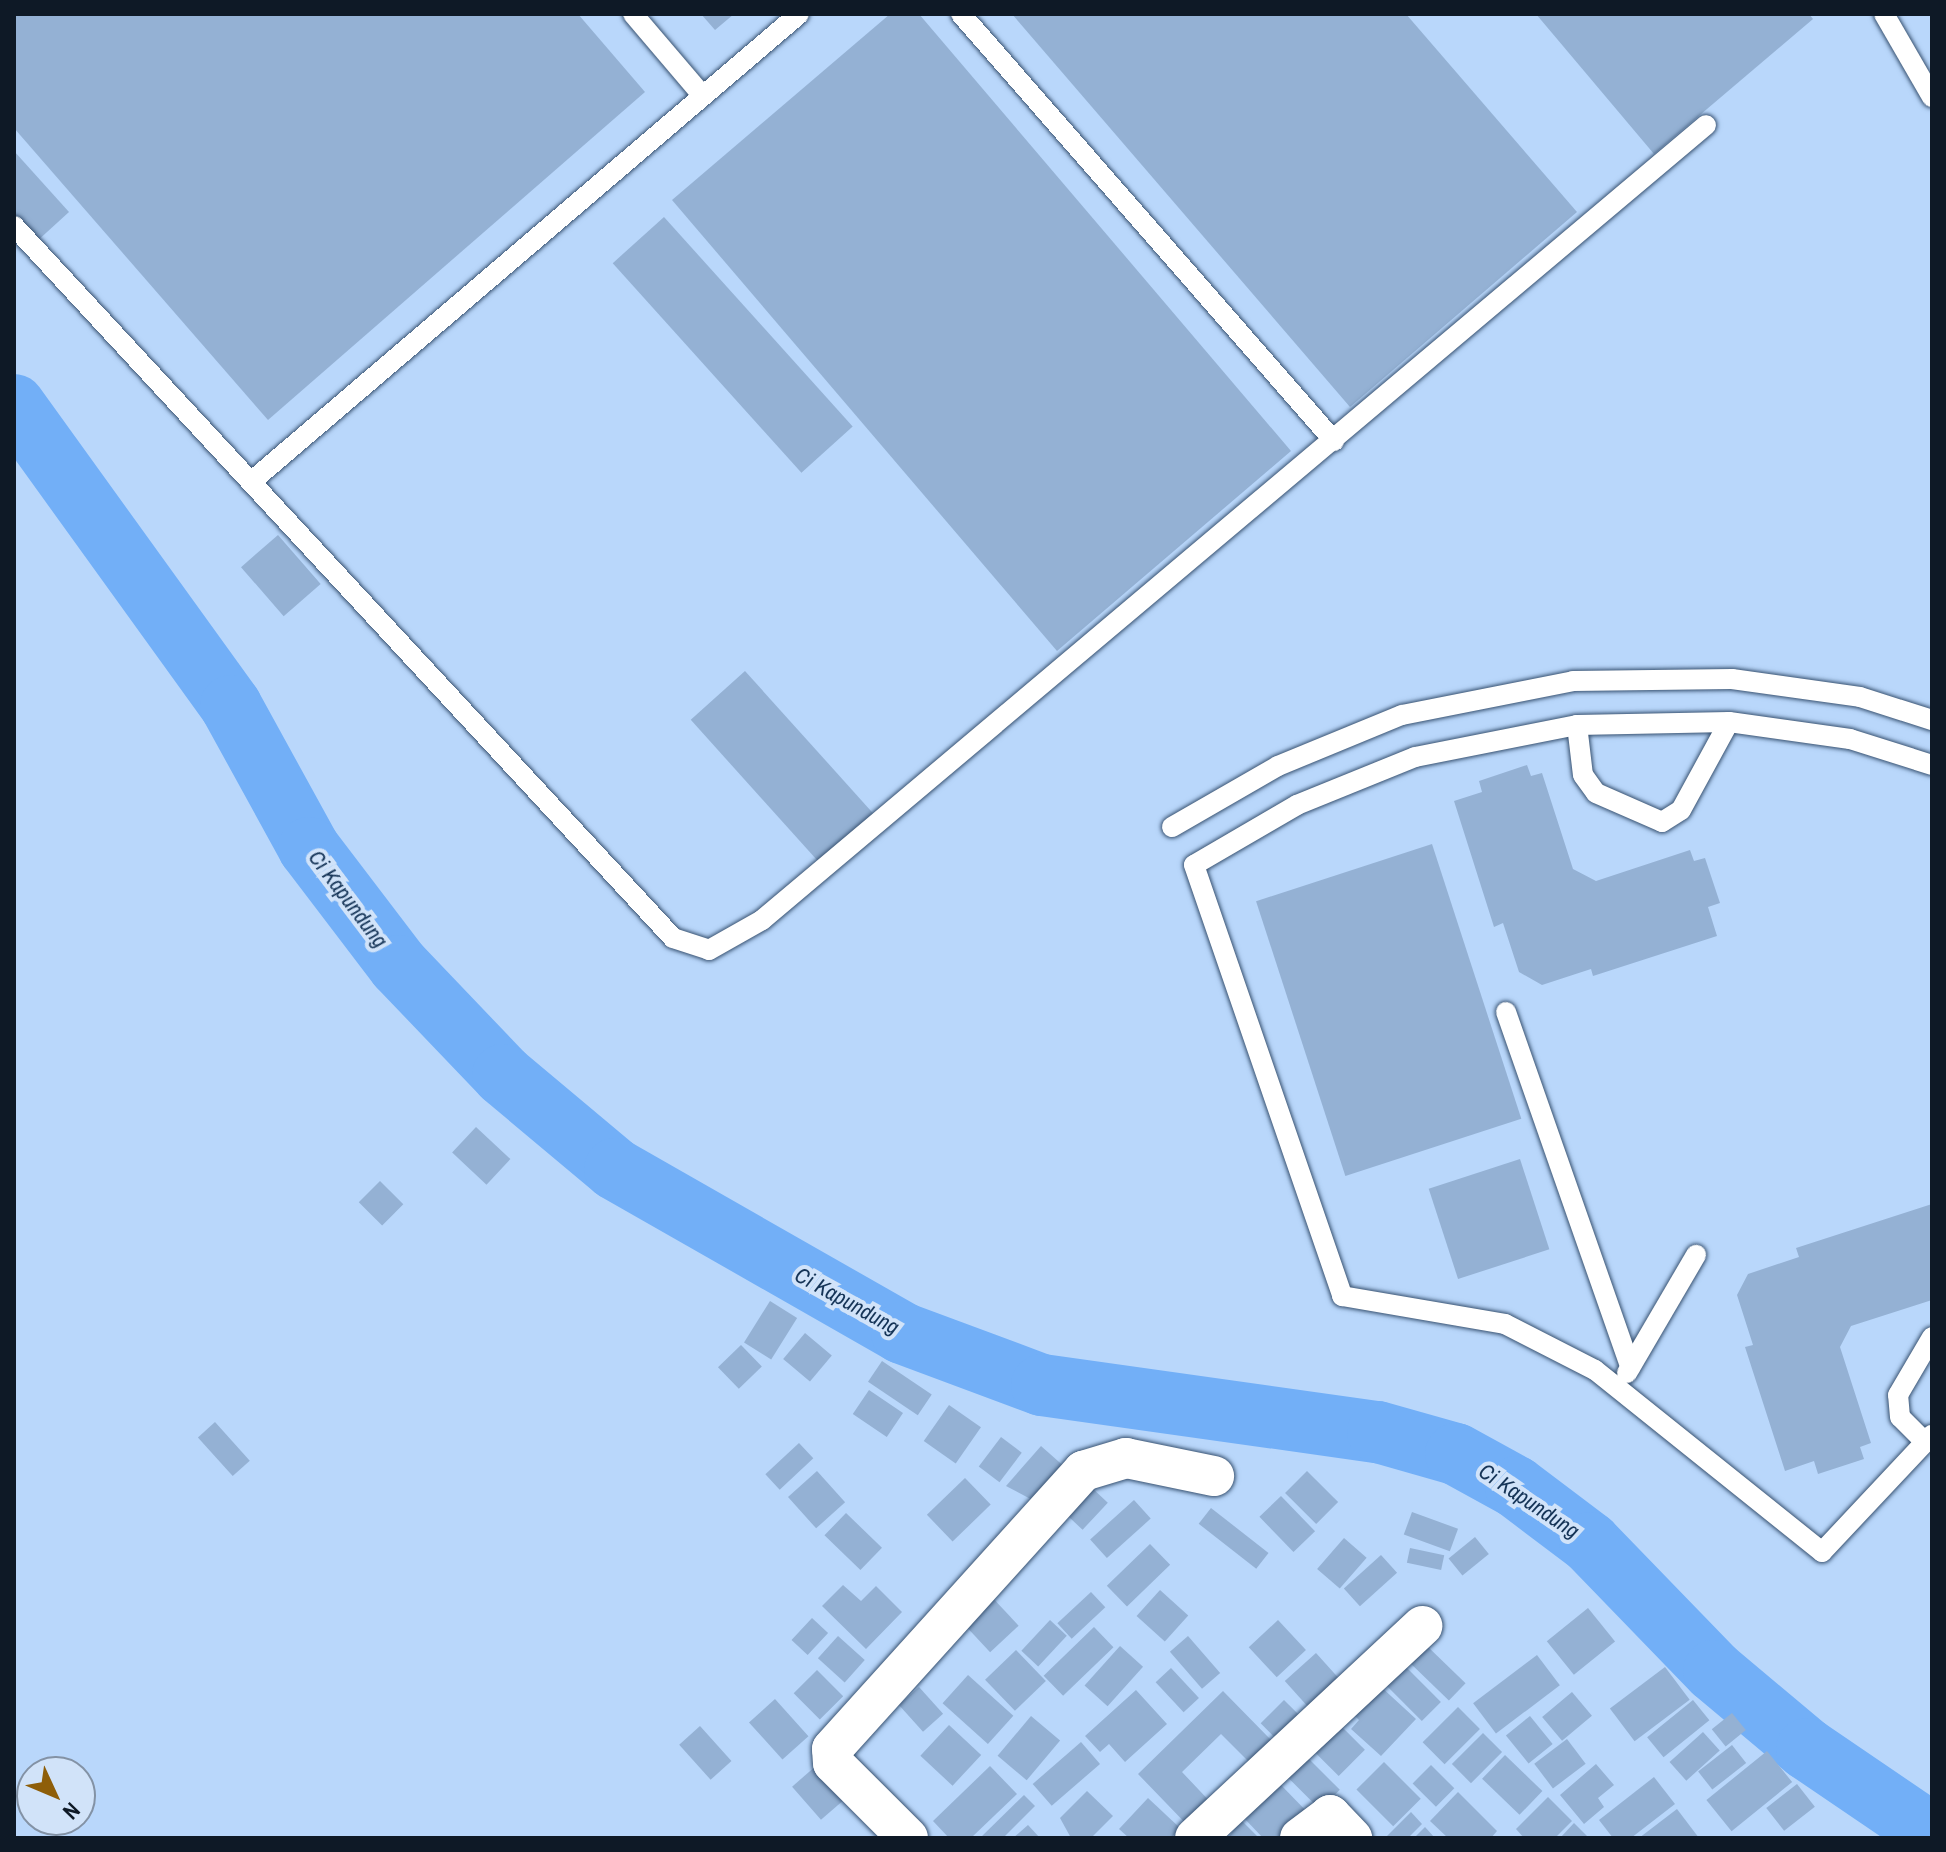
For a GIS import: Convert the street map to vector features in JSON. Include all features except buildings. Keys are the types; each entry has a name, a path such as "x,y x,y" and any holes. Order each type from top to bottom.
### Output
{"street":[{"path":"908,1838 833,1763 832,1749 1083,1471 1126,1458 1214,1476"},
{"path":"1195,1838 1422,1626"},
{"path":"1300,1838 1330,1815 1352,1838"}],"lane":[{"path":"633,14 701,94"},
{"path":"252,481 701,94 799,14"},
{"path":"961,14 1334,441"},
{"path":"1884,14 1932,97"},
{"path":"14,226 673,938 709,950 762,920 1706,125"},
{"path":"1172,827 1278,766 1402,715 1573,681 1732,679 1860,697 1932,720"},
{"path":"1577,725 1583,775 1596,793 1662,822 1681,810 1729,722"},
{"path":"1932,765 1850,739 1729,722 1577,725 1415,757 1297,805 1194,865 1342,1296 1505,1324 1618,1389 1822,1552 1928,1439 1900,1417 1898,1395 1932,1337"},
{"path":"1506,1012 1630,1367"},
{"path":"1618,1389 1696,1255"}],"waterway":[{"name":"Ci Kapundung","path":"14,405 231,706 309,848 399,966 503,1075 615,1169 902,1333 1042,1385 1378,1432 1456,1454 1516,1487 1590,1543 1714,1671 1807,1749 1932,1834"}]}
